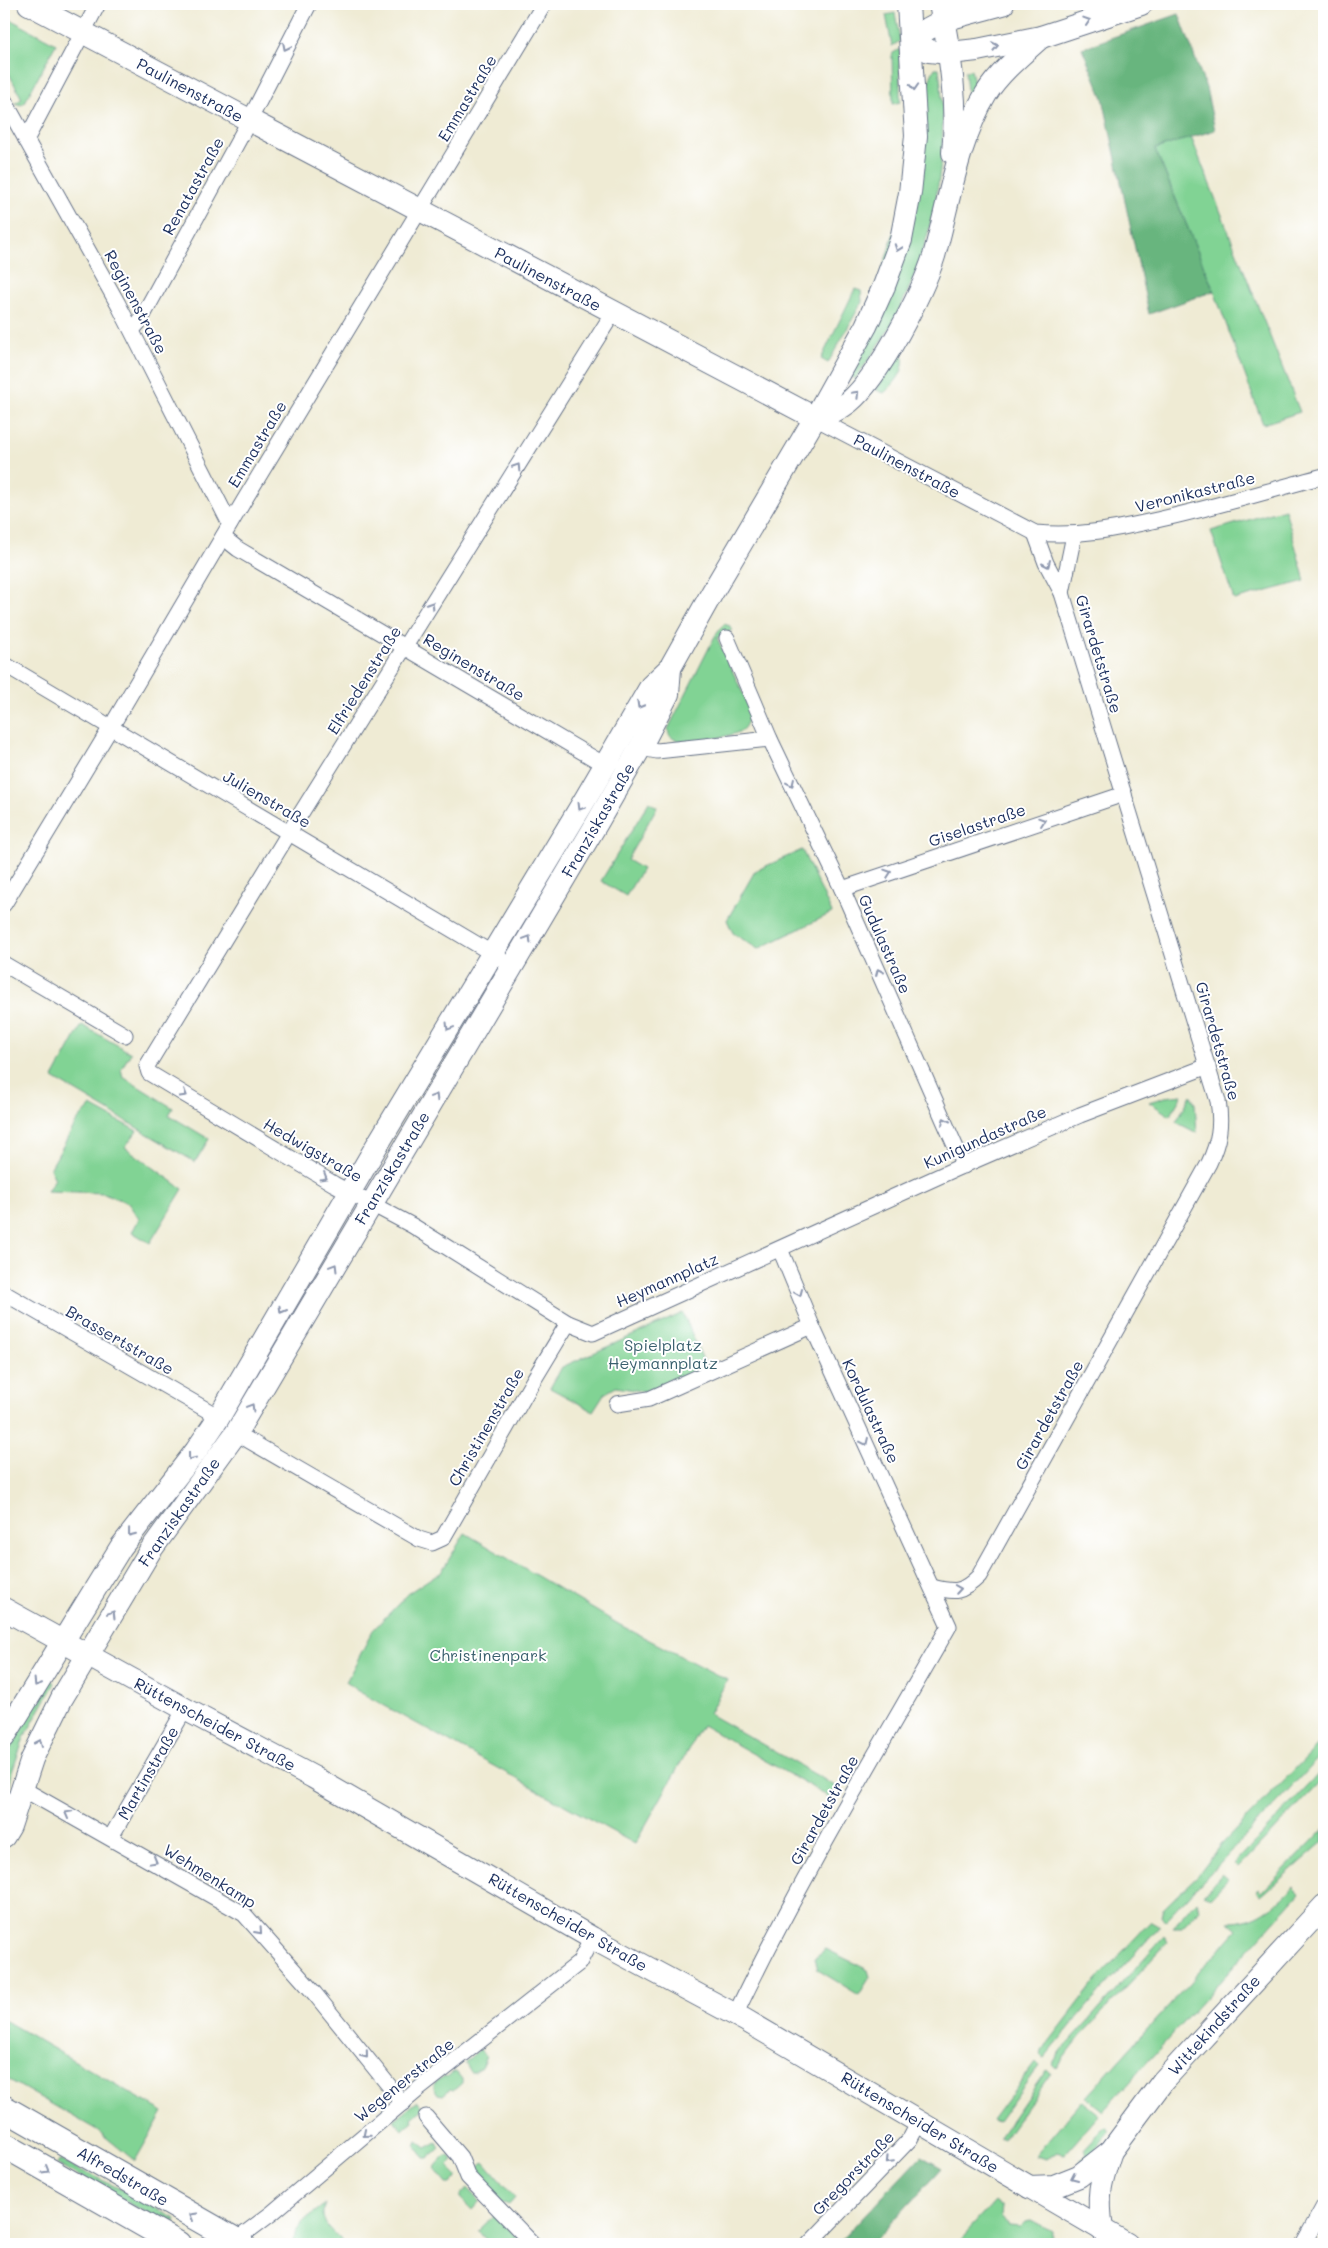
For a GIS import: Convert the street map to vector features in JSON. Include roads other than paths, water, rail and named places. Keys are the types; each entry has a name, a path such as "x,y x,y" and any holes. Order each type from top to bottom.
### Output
{"main road":[{"name":"Paulinenstraße","path":"28,4 815,418"},
{"name":"Franziskastraße","path":"62,1642 121,1547 196,1451 219,1417 352,1192 376,1147 651,686 670,668 707,600 815,418 866,326 884,286 901,240 910,192 916,136 908,4"},
{"path":"1003,4 942,12 911,38 929,51 950,54 1041,37 1141,4"},
{"path":"942,12 950,54 956,132 949,192"},
{"path":"815,418 830,414 849,402 862,389 890,348 904,323 930,266 949,192 969,130 986,94 1003,74 1041,37"},
{"name":"Franziskastraße","path":"88,1656 150,1551 236,1432 512,966 640,748 668,694 670,668"},
{"name":"Rüttenscheider Straße","path":"4,1609 322,1782 592,1938 735,2015 1127,2244"},
{"path":"4,1737 62,1642"},
{"path":"4,1836 10,1826 32,1759 48,1725 88,1656"},
{"name":"Wittekindstraße","path":"1102,2230 1098,2203 1100,2185 1111,2151 1125,2129 1163,2081 1324,1906"},
{"name":"Alfredstraße","path":"4,2108 236,2243"},
{"name":"Alfredstraße","path":"4,2145 178,2244"},
{"name":"Wittekindstraße","path":"1027,2185 1054,2186 1079,2176 1111,2151"}],"street":[{"path":"26,140 98,4"},
{"name":"Renatastraße","path":"132,330 140,321 249,121 309,4"},
{"name":"Emmastraße","path":"4,904 544,4"},
{"name":"Reginenstraße","path":"4,100 132,330 227,531 238,549 605,765"},
{"name":"Elfriedenstraße","path":"147,1066 405,646 613,313"},
{"name":"Paulinenstraße","path":"815,418 1035,533 1074,535"},
{"name":"Veronikastraße","path":"1074,535 1104,532 1194,512 1324,476"},
{"name":"Girardetstraße","path":"932,1587 945,1590 962,1590 979,1576 1214,1153 1221,1117 1208,1066 1062,592 1046,563 1035,533"},
{"name":"Girardetstraße","path":"1062,592 1074,535"},
{"name":"Gudulastraße","path":"727,638 770,739 842,889 964,1166"},
{"name":"Julienstraße","path":"4,664 290,832 512,966"},
{"path":"605,765 640,748 657,751 770,739"},
{"name":"Giselastraße","path":"842,889 1124,794"},
{"path":"4,964 125,1035"},
{"name":"Hedwigstraße","path":"147,1066 148,1073 413,1226 568,1323"},
{"name":"Kunigundastraße","path":"780,1248 1080,1115 1208,1066"},
{"name":"Heymannplatz","path":"568,1323 594,1333 780,1248"},
{"name":"Kordulastraße","path":"780,1248 812,1326 949,1626"},
{"name":"Brassertstraße","path":"4,1293 219,1417"},
{"name":"Christinenstraße","path":"236,1432 419,1539 432,1544 443,1538 532,1380 568,1323"},
{"path":"617,1404 649,1399 812,1326"},
{"name":"Girardetstraße","path":"735,2015 751,1979 817,1858 949,1626"},
{"name":"Martinstraße","path":"111,1838 185,1709"},
{"name":"Wehmenkamp","path":"23,1789 244,1914 315,1994 403,2103"},
{"name":"Wegenerstraße","path":"236,2243 403,2103 578,1963 592,1938"},
{"path":"426,2117 460,2157 468,2177 533,2244"},
{"name":"Gregorstraße","path":"809,2244 910,2139 919,2122"},
{"path":"1303,2244 1324,2206"}],"park label":[{"name":"Spielplatz Heymannplatz","path":"663,1354"},
{"name":"Christinenpark","path":"488,1655"}]}
